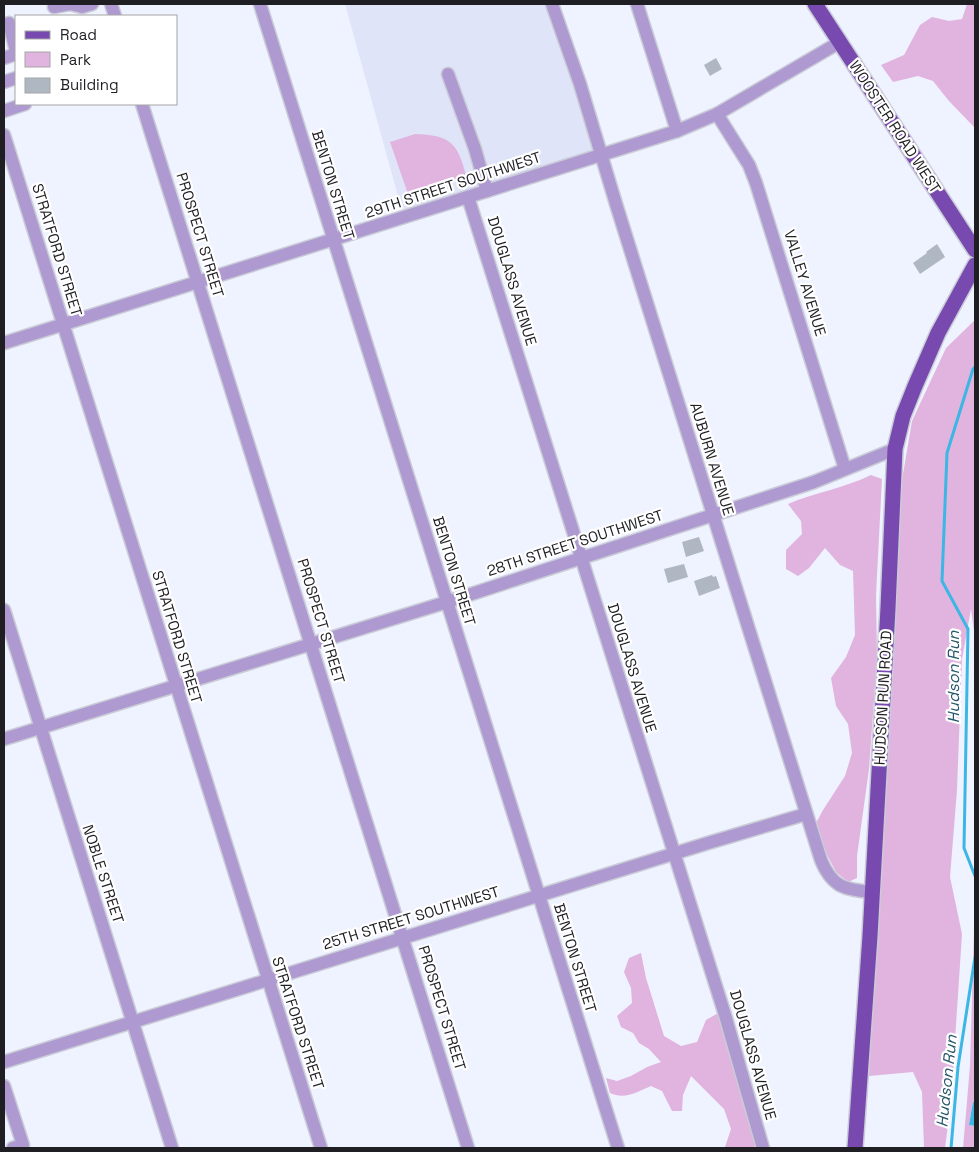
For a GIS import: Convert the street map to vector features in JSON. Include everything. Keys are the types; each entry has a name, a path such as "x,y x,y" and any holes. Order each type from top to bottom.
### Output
{"main road":[{"name":"WOOSTER ROAD WEST","path":"815,4 975,250"},
{"name":"HUDSON RUN ROAD","path":"855,1148 872,892 895,449 903,416 925,362 938,333 975,265"}],"street":[{"path":"54,7 70,4 86,9"},
{"name":"BENTON STREET","path":"260,4 618,1148"},
{"name":"AUBURN AVENUE","path":"552,4 580,84 820,860 829,877 842,887 872,892"},
{"path":"637,4 677,131"},
{"path":"4,25 9,23 15,49"},
{"name":"29TH STREET SOUTHWEST","path":"4,343 677,131 717,114 840,42"},
{"path":"448,74 475,148 487,191"},
{"path":"4,111 22,105"},
{"name":"PROSPECT STREET","path":"142,105 468,1148"},
{"name":"VALLEY AVENUE","path":"717,114 749,164 756,182 845,469"},
{"name":"STRATFORD STREET","path":"4,135 321,1148"},
{"name":"DOUGLASS AVENUE","path":"468,197 725,1015 763,1148"},
{"name":"28TH STREET SOUTHWEST","path":"4,739 446,602 814,482 895,449"},
{"name":"NOBLE STREET","path":"4,610 172,1148"},
{"name":"25TH STREET SOUTHWEST","path":"6,1061 674,853 806,814"},
{"path":"4,1086 23,1145 13,1148"}],"shaded area":[{"path":"345,4 552,4 601,155 404,218"}],"green space":[{"path":"967,4 975,4 975,128 933,81 918,76 893,82 881,65 904,55 920,25 932,17 949,21 962,19"},
{"path":"415,134 437,136 451,143 460,156 466,176 408,194 390,142"},
{"path":"975,320 975,638 971,609 962,659 957,790 950,877 962,934 951,1101 945,1148 924,1148 922,1092 913,1072 869,1076 902,480 912,421 946,348"},
{"path":"871,475 882,479 876,595 877,658 869,769 857,856 857,878 848,882 836,872 822,845 815,825 845,776 852,753 848,724 836,706 831,678 846,657 855,635 853,571 840,565 825,548 809,568 798,576 786,569 786,550 802,534 801,521 788,504"},
{"path":"975,897 975,1103 973,1102 969,1125 975,1126 975,1148 963,1148 970,1066"},
{"path":"641,953 646,978 664,1036 681,1046 697,1042 706,1020 720,1012 757,1138 754,1148 725,1147 731,1129 724,1109 691,1076 683,1095 682,1111 672,1111 662,1091 651,1086 636,1093 621,1096 610,1093 606,1078 617,1081 661,1062 649,1049 639,1043 633,1033 621,1027 617,1016 632,1003 631,988 624,972 629,958"}],"water":[{"path":"973,1102 975,1103 975,1126 969,1125"}],"building":[{"path":"716,58 722,69 710,76 704,65"},
{"path":"937,244 945,257 920,274 913,263"},
{"path":"699,537 704,551 686,557 682,542"},
{"path":"684,564 688,577 668,583 664,569"},
{"path":"712,575 713,577 716,576 720,588 699,596 694,581"}],"waterway":[{"name":"Hudson Run","path":"975,367 947,453 942,581 968,629 964,848 975,876"},
{"name":"Hudson Run","path":"951,1148 958,1067 975,957"}]}
